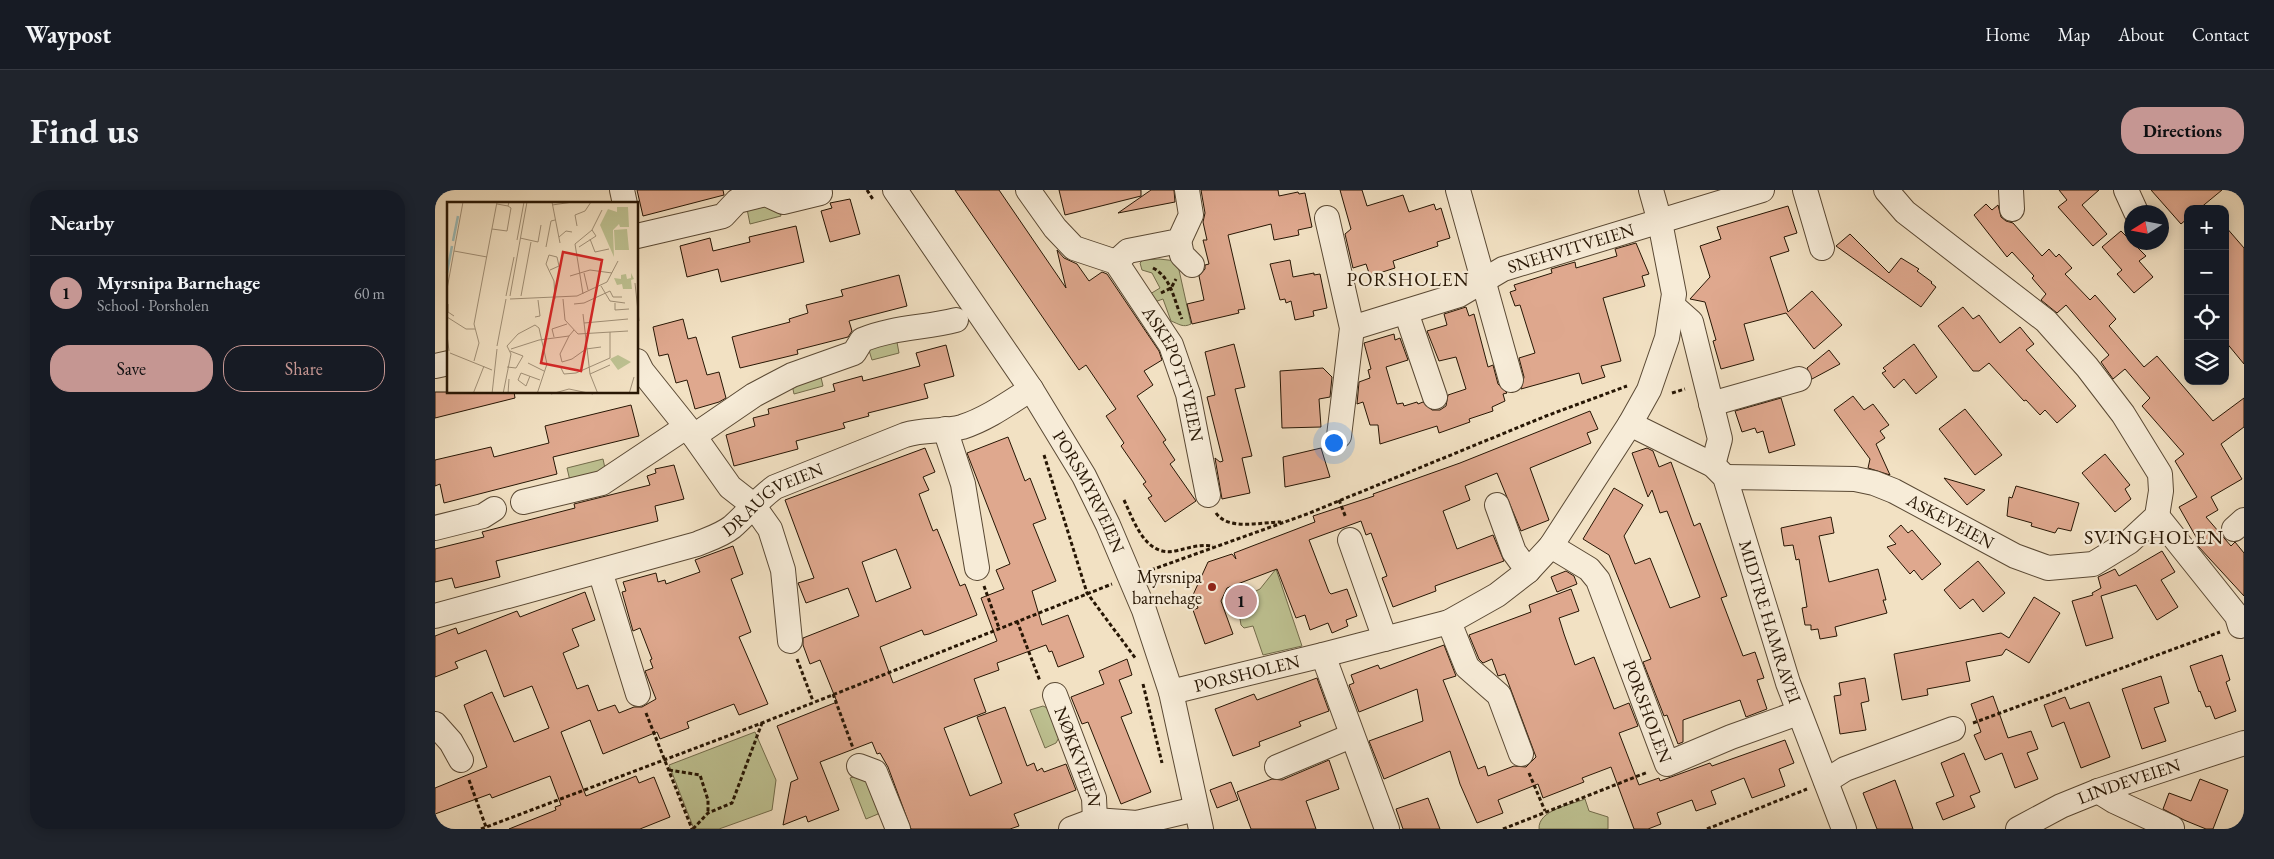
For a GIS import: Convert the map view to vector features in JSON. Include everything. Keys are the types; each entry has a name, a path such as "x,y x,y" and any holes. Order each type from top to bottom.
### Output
{"street":[{"name":"PORSMYRVEIEN","path":"895,190 1031,389 1084,476 1108,525 1144,610 1171,692 1198,819"},
{"path":"1028,190 1055,228 1074,248 1116,262 1128,251 1179,241"},
{"path":"1184,270 1179,241 1191,215 1187,190"},
{"path":"1458,190 1511,380"},
{"name":"PORSHOLEN","path":"1171,692 1323,656 1449,622 1497,595 1528,571 1551,546 1630,424 1649,390 1667,338 1674,294 1660,222 1651,190"},
{"name":"SNEHVITVEIEN","path":"1352,328 1459,295 1503,269 1762,190"},
{"path":"1805,190 1822,248"},
{"path":"1886,190 1905,212 2046,321 2087,367 2123,414 2160,474 2161,491 2157,516 2237,616 2240,626"},
{"path":"2126,190 2133,205"},
{"path":"639,236 723,216 737,201 766,194 783,202 820,193"},
{"path":"1327,218 1352,328 1339,436"},
{"name":"ASKEPOTTVEIEN","path":"1116,262 1171,345 1188,394 1208,495"},
{"path":"1630,424 1719,471 1720,439 1691,322 1673,306"},
{"path":"1406,312 1435,397"},
{"path":"523,502 602,483 791,375 854,353 862,340 909,327 936,325 956,320"},
{"path":"639,365 730,487 753,505 770,529 783,570 790,642"},
{"path":"1709,392 1799,379"},
{"name":"DRAUGVEIEN","path":"435,616 697,544 717,536 732,526 775,487 895,438 920,430 961,427 986,417 1031,389"},
{"path":"945,429 963,484 977,568"},
{"name":"ASKEVEIEN","path":"1719,471 1855,479 1874,483 1894,491 2015,556 2047,568 2093,564 2129,542 2157,516"},
{"name":"MIDTRE HAMRAVEI","path":"1719,471 1798,713 1844,829"},
{"path":"1497,505 1514,552 1528,571"},
{"path":"435,528 483,516 494,509"},
{"path":"1350,540 1385,639"},
{"name":"PORSHOLEN","path":"1551,546 1589,569 1598,580 1667,764 1731,737 1798,713"},
{"path":"600,572 638,694"},
{"path":"1449,622 1467,667 1499,695 1521,754"},
{"name":"PORSHOLEN","path":"1323,656 1387,829"},
{"name":"NØKKVEIEN","path":"1049,692 1094,798 1095,820"},
{"path":"435,724 451,742 461,760"},
{"path":"1826,781 1845,769 1953,728"},
{"path":"1277,767 1351,736"},
{"name":"LINDEVEIEN","path":"2017,829 2098,791 2244,744"},
{"path":"859,766 875,772 899,829"},
{"path":"2098,791 2114,802 2172,828"},
{"name":"NØKKVEIEN","path":"1071,829 1095,820 1137,823 1198,819"}],"path":[{"path":"867,190 878,206"},
{"path":"1148,266 1162,273 1171,288 1184,322"},
{"path":"1158,294 1171,288 1184,270"},
{"path":"1148,571 1284,522 1545,416 1626,386 1649,390 1663,395 1709,392"},
{"path":"1043,453 1087,593 1138,662"},
{"path":"1208,495 1219,518 1231,523 1284,522"},
{"path":"1124,500 1141,536 1158,550 1173,552 1200,544 1214,546"},
{"path":"977,568 999,628"},
{"path":"481,829 664,758 761,723 1113,584"},
{"path":"1017,621 1049,692"},
{"path":"1953,728 1980,721 2193,641 2240,626"},
{"path":"790,642 813,701"},
{"path":"1143,681 1163,768"},
{"path":"638,694 692,829 708,813 732,804 761,723"},
{"path":"833,694 859,766"},
{"path":"1521,754 1545,811"},
{"path":"461,760 486,827"},
{"path":"1503,829 1667,764"},
{"path":"669,770 700,775 709,800 708,813"},
{"path":"1707,829 1826,781"}],"green space":[{"path":"777,203 781,216 750,224 746,204"},
{"path":"1143,260 1177,261 1191,324 1183,326 1171,321 1163,299 1149,304 1145,297 1160,288 1152,273 1142,270 1140,263"},
{"path":"896,337 899,353 872,360 867,344"},
{"path":"820,373 823,386 794,394 791,380"},
{"path":"603,459 606,473 571,485 567,468"},
{"path":"1276,569 1302,646 1263,655 1253,626 1244,628 1241,625 1237,600 1260,589"},
{"path":"1043,706 1054,711 1062,732 1056,743 1045,748 1030,710"},
{"path":"755,732 776,780 772,810 719,829 694,829 669,765"},
{"path":"862,774 883,803 878,814 866,819 850,778"},
{"path":"1585,799 1589,811 1608,817 1608,829 1539,829 1540,823 1549,813"}],"building":[{"path":"637,190 723,190 724,195 643,216"},
{"path":"955,190 999,190 1066,288 1057,250 1064,258 1077,264 1089,281 1102,272 1107,274 1159,351 1162,360 1144,371 1153,385 1137,396 1166,440 1163,442 1175,460 1170,464 1196,501 1165,522 1148,498 1152,496 1143,484 1146,482 1121,446 1124,443 1106,416 1116,409 1086,365 1079,370"},
{"path":"1059,190 1141,190 1141,196 1065,215"},
{"path":"1151,190 1174,190 1175,202 1118,213"},
{"path":"1201,190 1278,190 1279,196 1298,192 1299,194 1305,193 1312,227 1298,230 1299,235 1274,240 1271,224 1228,235 1245,309 1238,310 1239,313 1192,324 1187,304 1204,300 1199,276 1205,269 1205,265 1209,264 1203,240 1207,240 1203,222 1205,213"},
{"path":"1340,190 1362,190 1367,206 1403,195 1409,212 1434,204 1436,210 1441,208 1450,238 1437,242 1438,246 1393,261 1395,268 1370,276 1366,264 1353,268 1345,234 1351,229"},
{"path":"2059,190 2099,190 2082,205 2107,234 2093,246 2058,207 2067,200"},
{"path":"2151,190 2222,190 2204,205 2184,205 2184,221 2181,224 2169,210 2169,205 2164,205"},
{"path":"850,199 860,234 830,242 821,211 832,208 830,203"},
{"path":"1986,204 1992,210 1998,205 2001,217 2013,223 2042,256 2049,249 2056,257 2059,254 2072,268 2065,274 2090,300 2095,295 2116,319 2109,326 2144,367 2157,356 2213,421 2244,398 2244,427 2221,444 2242,479 2211,497 2218,510 2206,517 2231,546 2235,542 2244,553 2244,596 2198,546 2200,544 2179,507 2197,497 2175,461 2184,454 2142,406 2150,398 2125,369 2113,379 2101,362 2109,355 2066,305 2057,313 2041,300 2046,294 2032,278 2034,276 2012,252 2007,257 1974,215"},
{"path":"1788,206 1797,233 1784,237 1789,251 1770,257 1788,312 1812,291 1842,325 1814,349 1786,313 1744,324 1754,360 1721,369 1713,341 1716,340 1705,302 1690,299 1710,277 1700,246 1721,239 1717,227"},
{"path":"796,226 804,262 721,282 718,269 687,277 680,246 710,238 713,251 750,242 749,237"},
{"path":"2121,231 2124,234 2124,250 2140,250 2146,256 2139,261 2153,277 2134,293 2117,274 2122,270 2102,247"},
{"path":"2229,231 2244,248 2244,364 2229,346"},
{"path":"1850,234 1889,273 1901,258 1919,269 1917,271 1932,282 1936,287 1921,307 1836,246"},
{"path":"1636,243 1649,274 1642,276 1645,286 1603,298 1621,361 1601,366 1605,377 1582,384 1579,373 1521,389 1524,377 1519,358 1535,353 1520,305 1515,306 1510,292 1516,290 1514,285 1552,273 1551,269 1575,262 1576,268 1617,256 1615,249"},
{"path":"1290,260 1293,277 1314,273 1314,275 1320,274 1327,308 1313,311 1314,316 1295,320 1291,301 1286,303 1285,299 1280,300 1270,264"},
{"path":"899,275 907,306 849,321 852,331 848,337 797,350 798,354 740,368 732,337 790,322 789,319 808,313 806,305 843,296 841,290"},
{"path":"1466,307 1469,316 1474,314 1488,367 1493,365 1498,384 1507,393 1503,394 1505,401 1492,407 1493,411 1469,419 1470,422 1439,433 1437,426 1380,444 1378,425 1370,425 1363,402 1357,404 1359,382 1370,378 1368,370 1371,369 1364,343 1394,334 1395,340 1400,338 1408,360 1386,367 1397,404 1403,403 1404,406 1423,402 1432,410 1440,410 1446,406 1448,395 1466,389 1456,357 1439,361 1427,331 1447,325 1444,314"},
{"path":"1963,307 1973,319 1979,315 2000,343 2020,327 2034,344 2026,350 2076,406 2057,423 2045,410 2040,415 2026,400 2024,401 1989,363 1979,371 1973,371 1938,326"},
{"path":"683,319 688,339 696,337 707,375 719,372 726,398 695,409 687,380 676,383 668,354 659,356 653,327"},
{"path":"1234,344 1245,387 1235,389 1252,456 1242,458 1250,493 1222,499 1215,458 1220,462 1223,461 1207,397 1215,395 1205,352"},
{"path":"1914,344 1937,377 1916,394 1904,379 1894,388 1882,373 1886,371 1883,368"},
{"path":"946,345 954,376 924,384 928,398 868,413 869,416 843,423 845,428 796,441 798,449 734,466 726,435 755,426 753,418 769,414 768,409 835,391 833,384 862,376 863,381 920,366 916,353"},
{"path":"1829,350 1840,364 1812,379 1807,368"},
{"path":"1323,368 1332,377 1330,397 1319,399 1321,427 1282,428 1280,371"},
{"path":"435,392 447,392 447,394 514,394 515,398 435,418"},
{"path":"1853,396 1864,410 1873,404 1889,425 1880,431 1885,438 1876,444 1890,475 1868,468 1870,459 1834,410"},
{"path":"1781,398 1795,445 1769,453 1763,431 1757,433 1755,428 1742,432 1735,411"},
{"path":"631,405 639,436 553,457 557,474 444,503 440,484 435,486 435,460 491,447 494,457 549,443 545,426"},
{"path":"1965,409 2002,455 1975,475 1939,429"},
{"path":"1590,411 1598,429 1587,433 1591,443 1530,468 1549,520 1521,531 1497,473 1465,486 1470,500 1443,511 1457,549 1493,535 1504,561 1435,586 1436,591 1393,607 1382,578 1387,576 1371,533 1366,535 1361,521 1309,540 1329,592 1331,594 1347,589 1357,616 1346,620 1348,626 1332,633 1328,623 1310,630 1305,615 1296,618 1277,569 1227,588 1221,601 1233,634 1205,644 1193,610 1198,608 1193,595 1208,562 1232,554 1236,559 1234,553 1315,522 1313,516 1374,496 1373,494 1460,463"},
{"path":"1008,437 1025,481 1030,478 1046,519 1033,524 1056,581 1032,591 1042,625 1068,615 1084,657 1058,667 1052,651 1049,652 1046,645 997,663 999,670 974,679 986,712 944,728 970,796 1002,783 977,717 1005,707 1027,766 1034,763 1037,771 1042,768 1044,772 1066,764 1076,790 1014,814 1019,826 1010,829 911,829 888,767 880,753 877,754 872,742 820,762 839,810 808,822 806,816 783,825 791,782 798,779 777,726 837,702 820,660 810,664 803,645 803,638 859,616 848,588 806,603 798,583 814,578 785,500 925,448 935,472 923,477 929,490 919,494 933,531 937,529 960,586 965,584 977,615 929,634 924,635 922,630 880,647 893,683 997,641 981,598 1004,589 996,570 1010,564 967,453","holes":["896,549 911,588 876,602 862,562"]},
{"path":"1321,448 1330,477 1285,487 1283,457"},
{"path":"1647,448 1653,451 1659,467 1671,462 1694,526 1700,523 1727,596 1721,598 1743,656 1755,652 1764,678 1757,680 1767,709 1746,717 1740,700 1683,720 1683,742 1678,744 1667,715 1664,716 1643,662 1651,659 1609,555 1583,539 1614,488 1643,505 1624,536 1635,564 1650,558 1670,608 1700,597 1667,511 1660,513 1652,490 1648,497 1632,453"},
{"path":"2105,454 2130,485 2125,489 2131,499 2115,512 2082,473"},
{"path":"674,465 684,499 655,506 658,521 496,561 500,577 455,588 452,578 435,582 435,549 484,537 482,532 575,508 574,504 650,485 647,476 656,473 655,469"},
{"path":"1944,478 1985,490 1967,505"},
{"path":"2016,486 2079,503 2071,531 2058,528 2055,533 2031,526 2032,523 2007,516 2009,497 2012,498"},
{"path":"1831,517 1834,533 1819,536 1829,582 1878,569 1886,600 1883,600 1887,613 1835,627 1837,636 1820,639 1818,629 1811,630 1811,625 1805,625 1802,608 1807,607 1799,559 1796,560 1793,545 1784,546 1781,528"},
{"path":"1901,525 1908,533 1912,530 1941,564 1922,580 1914,570 1910,574 1887,547 1896,544 1889,536"},
{"path":"733,546 743,574 731,579 751,632 739,637 768,704 739,715 734,704 687,722 689,728 660,739 657,732 603,754 590,720 561,732 586,796 636,776 639,783 654,777 670,817 640,829 509,829 556,810 555,807 561,805 550,776 492,798 490,794 435,814 435,788 487,767 464,705 492,692 514,742 549,728 532,686 504,697 486,650 455,662 458,668 435,677 435,636 456,628 458,634 517,611 520,617 585,592 595,620 572,629 579,646 563,653 577,689 588,685 598,711 615,705 619,713 634,707 642,707 656,699 645,671 653,668 650,660 652,659 640,628 633,631 622,592 626,591 623,582 656,573 658,582 665,580 666,584 700,572 695,560"},
{"path":"2162,551 2175,572 2161,580 2178,607 2157,620 2136,585 2101,596 2113,638 2086,646 2072,601 2093,595 2092,593 2101,588 2098,577 2115,569 2119,576"},
{"path":"1978,561 2005,593 1983,612 1973,599 1960,609 1944,590"},
{"path":"1566,571 1574,576 1577,584 1557,592 1551,577"},
{"path":"1571,589 1579,611 1559,618 1564,634 1575,665 1594,657 1614,709 1629,703 1638,726 1619,733 1639,785 1659,778 1660,781 1710,763 1712,766 1785,740 1794,763 1779,769 1785,786 1752,798 1744,778 1711,791 1716,804 1696,811 1692,800 1657,813 1661,824 1648,829 1634,829 1611,767 1582,778 1584,782 1543,798 1538,784 1498,800 1503,813 1477,823 1460,784 1450,751 1384,779 1369,741 1423,721 1417,689 1359,712 1349,685 1354,683 1351,675 1378,665 1380,669 1444,645 1456,676 1443,680 1478,769 1485,766 1488,776 1514,766 1526,767 1536,757 1505,674 1498,676 1492,659 1483,663 1479,659 1469,635 1531,612 1529,605"},
{"path":"2034,597 2060,613 2029,663 2006,649 2002,655 1966,662 1970,681 1927,689 1928,695 1902,700 1894,654 2001,633 2009,638"},
{"path":"2222,655 2230,680 2226,682 2236,711 2215,719 2210,706 2206,707 2190,666"},
{"path":"1127,659 1132,675 1119,680 1132,713 1121,717 1151,792 1121,804 1088,722 1082,724 1071,697 1104,684 1099,671"},
{"path":"2161,676 2169,703 2154,708 2166,741 2142,749 2122,689"},
{"path":"1317,678 1329,711 1299,722 1301,726 1259,742 1260,746 1233,756 1215,709 1254,694 1257,700"},
{"path":"1865,678 1869,701 1861,703 1866,730 1840,734 1834,696 1841,695 1839,683"},
{"path":"1993,696 2008,738 2031,731 2038,749 2027,753 2038,779 2015,788 2002,753 1985,760 1974,735 1981,732 1971,704"},
{"path":"2065,697 2070,709 2089,702 2110,757 2081,768 2064,722 2052,727 2044,705"},
{"path":"1964,753 1980,792 1970,796 1975,807 1943,820 1936,803 1954,796 1941,763"},
{"path":"1329,760 1339,789 1306,801 1316,829 1251,829 1237,792 1272,779 1282,780"},
{"path":"2200,779 2228,790 2213,829 2206,829 2163,809 2169,793 2191,801"},
{"path":"1895,780 1913,829 1877,829 1863,793"},
{"path":"1231,782 1238,800 1217,808 1210,790"},
{"path":"1428,798 1440,829 1403,829 1396,809"}],"place":[{"name":"Myrsnipa barnehage","path":"1212,587"},
{"name":"Myrsnipa Barnehage","path":"1241,601"}],"district":[{"name":"PORSHOLEN","path":"1408,279"},
{"name":"SVINGHOLEN","path":"2154,537"}]}
